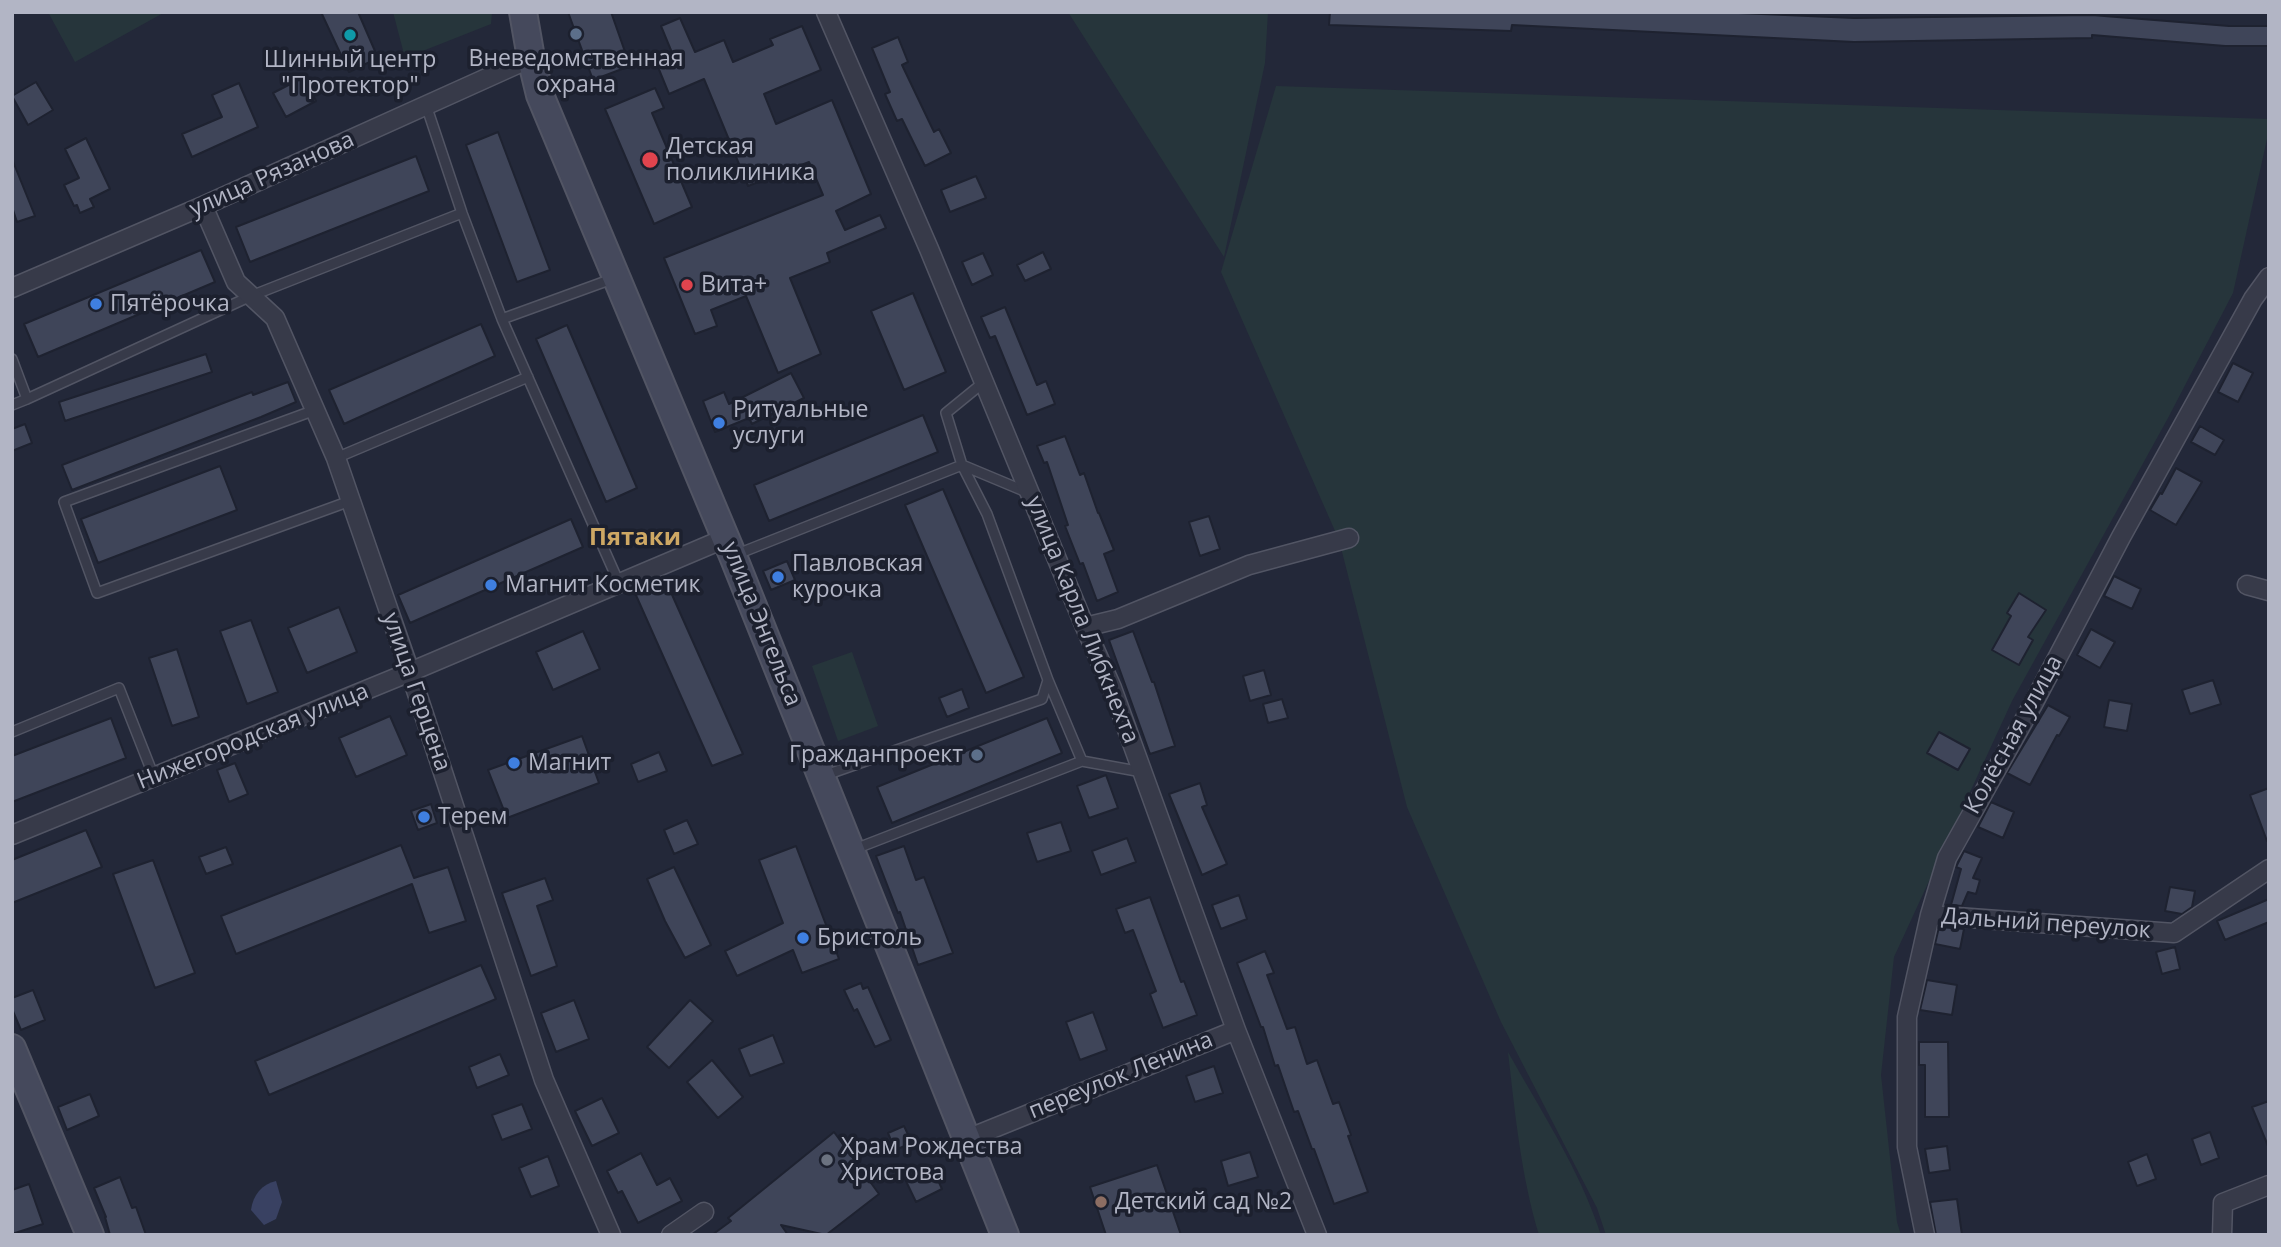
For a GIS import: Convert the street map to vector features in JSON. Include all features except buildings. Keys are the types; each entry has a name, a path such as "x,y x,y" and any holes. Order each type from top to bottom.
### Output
{"main road":[{"name":"улица Энгельса","path":"523,12 540,95 730,547 1005,1235"},
{"path":"12,1048 90,1235"}],"street":[{"name":"улица Карла Либкнехта","path":"826,12 913,212 1112,688 1236,1030 1317,1235"},
{"name":"улица Рязанова","path":"12,288 531,58"},
{"name":"улица Герцена","path":"202,206 236,282 275,318 335,458 410,673 544,1080 611,1235"},
{"name":"Колёсная улица","path":"1925,1235 1907,1147 1906,1017 1930,915 1947,858 2239,323 2269,277"},
{"path":"1085,627 1118,620 1250,565 1349,537"},
{"name":"Нижегородская улица","path":"12,835 410,673 619,583 730,547"},
{"path":"2247,585 2269,591"},
{"name":"Дальний переулок","path":"1930,915 2174,933 2269,869"},
{"name":"переулок Ленина","path":"967,1139 1236,1030"},
{"path":"2221,1235 2223,1203 2269,1185"},
{"path":"671,1235 704,1212"}],"lane":[{"path":"426,105 462,213 502,319 619,583"},
{"path":"12,405 251,296 462,213"},
{"path":"502,319 617,277"},
{"path":"12,359 27,399"},
{"path":"335,458 528,377"},
{"path":"984,382 946,414 962,465 987,514 1048,680 1082,761"},
{"path":"315,410 64,502 97,593 350,501"},
{"path":"730,547 962,465 1030,494"},
{"path":"822,776 1042,699 1048,680"},
{"path":"12,732 119,688 154,777"},
{"path":"851,850 1082,761 1143,772"}],"shaded area":[{"path":"48,12 165,12 75,62"},
{"path":"393,12 492,12 491,24 405,58"},
{"path":"1068,12 1268,12 1265,63 1224,257"},
{"path":"1276,86 2269,119 2269,130 2233,293 2168,418 2012,701 1894,957 1881,1075 1897,1222 1901,1235 1606,1235 1597,1208 1501,1022 1407,807 1339,540 1221,272"},
{"path":"852,652 878,726 838,741 812,666"},
{"path":"1508,1052 1571,1164 1601,1235 1539,1235 1523,1167"}],"water":[{"path":"276,1181 282,1202 276,1219 264,1225 251,1210 252,1205 262,1188"}],"place":[{"name":"Вневедомственная охрана","path":"576,34"},
{"name":"Шинный центр \"Протектор\"","path":"350,35"},
{"name":"Детская поликлиника","path":"650,160"},
{"name":"Вита+","path":"687,285"},
{"name":"Пятёрочка","path":"96,304"},
{"name":"Ритуальные услуги","path":"719,423"},
{"name":"Павловская курочка","path":"778,577"},
{"name":"Магнит Косметик","path":"491,585"},
{"name":"Гражданпроект","path":"977,755"},
{"name":"Магнит","path":"514,763"},
{"name":"Терем","path":"424,817"},
{"name":"Бристоль","path":"803,938"},
{"name":"Храм Рождества Христова","path":"827,1160"},
{"name":"Детский сад №2","path":"1101,1202"}],"district":[{"name":"Пятаки","path":"635,538"}]}
